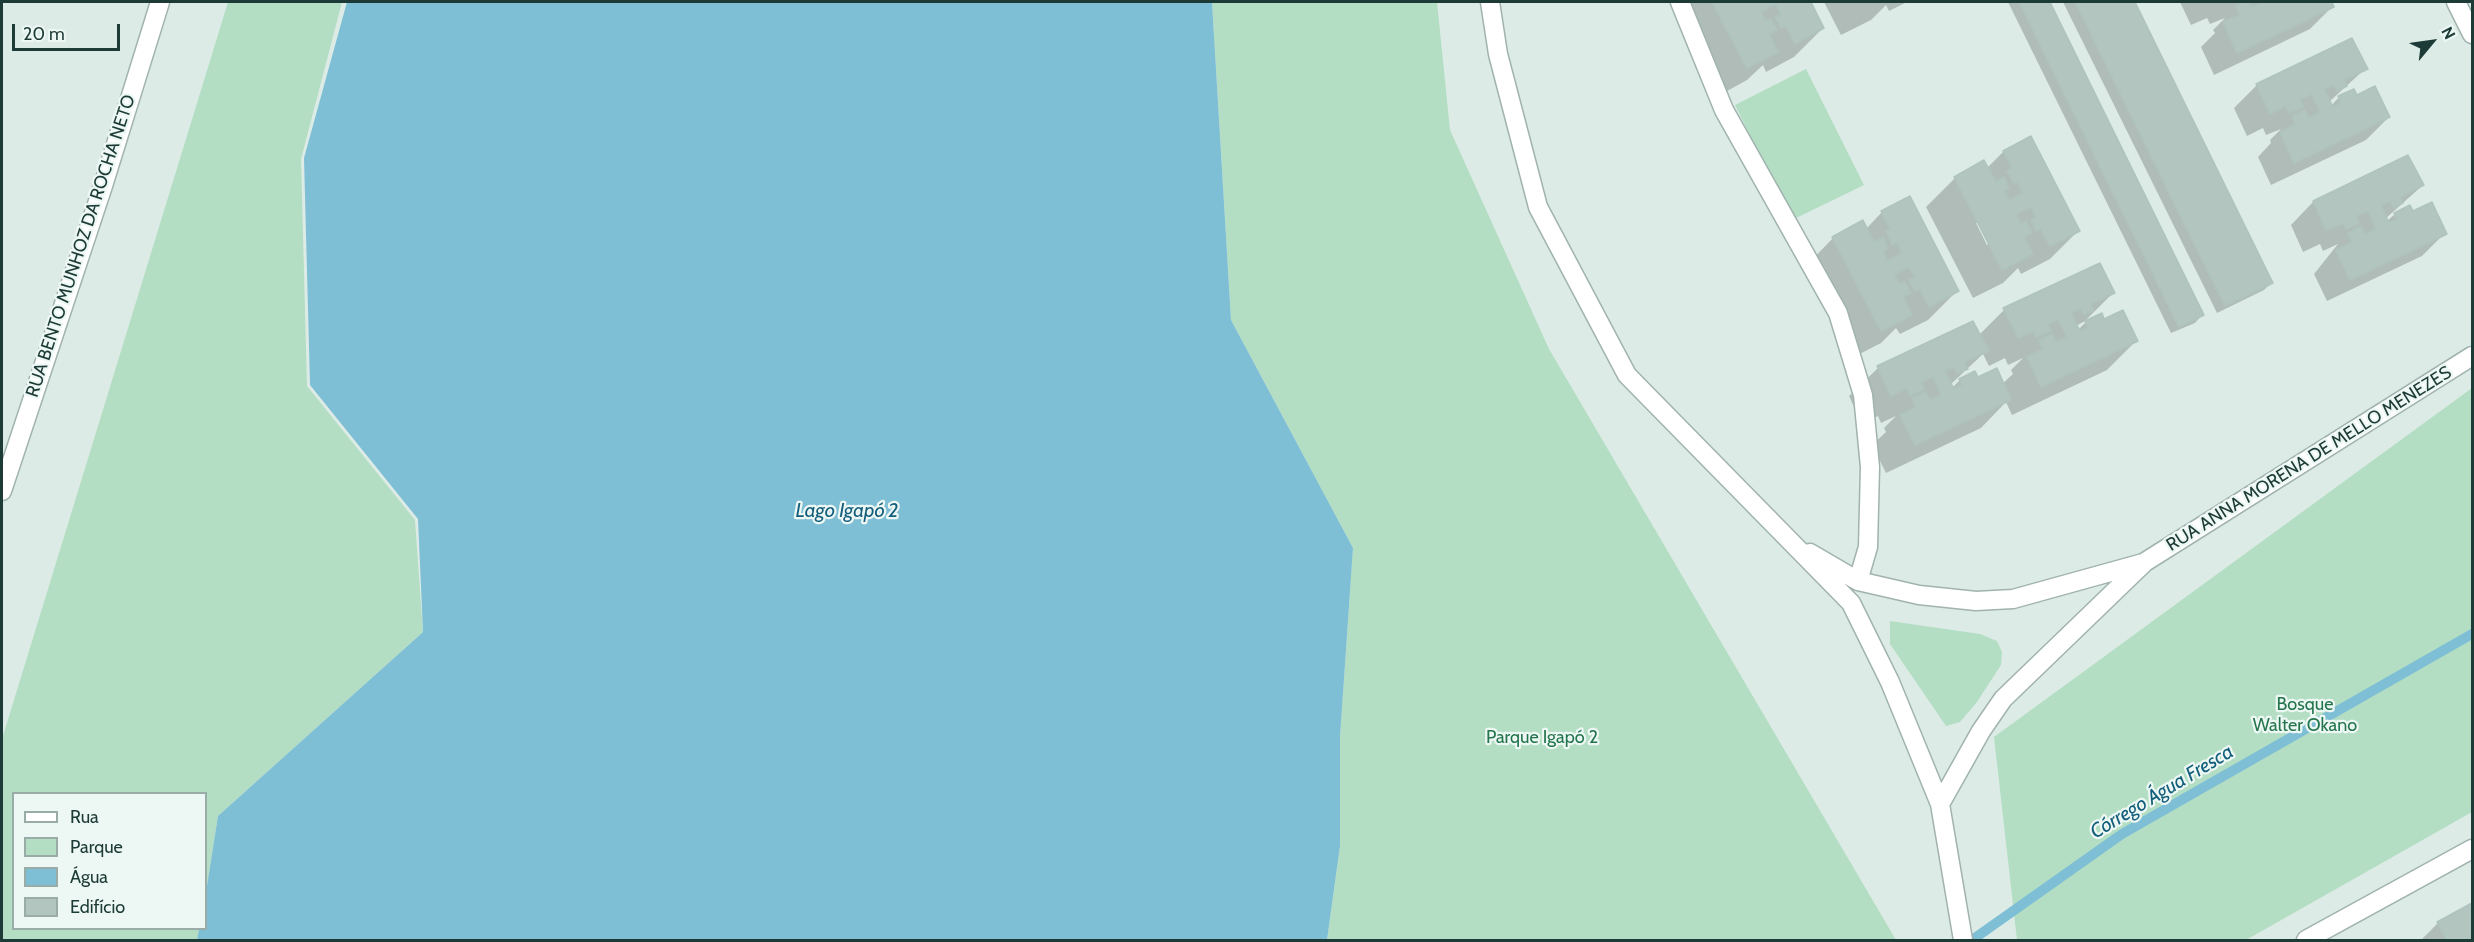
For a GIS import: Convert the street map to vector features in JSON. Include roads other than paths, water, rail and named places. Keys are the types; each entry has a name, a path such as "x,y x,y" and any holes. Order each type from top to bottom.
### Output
{"street":[{"name":"RUA BENTO MUNHOZ DA ROCHA NETO","path":"2,483 103,186 160,2"},
{"path":"1490,2 1497,54 1538,207 1627,375 1851,603 1890,682 1940,804 1949,845 1963,940"},
{"path":"1680,2 1724,110 1838,313 1863,395 1870,467 1868,547 1858,581"},
{"path":"2456,2 2472,34"},
{"name":"RUA ANNA MORENA DE MELLO MENEZES","path":"2145,562 2472,356"},
{"path":"1792,543 1858,581 1919,595 1986,601 2013,598 2145,562"},
{"path":"1940,804 1980,730 2003,699 2145,562"},
{"path":"2306,940 2472,849"}],"water":[{"name":"Lago Igapó 2","path":"347,2 1212,2 1231,320 1353,548 1340,737 1340,846 1327,940 197,940 199,930 207,930 207,886 218,816 423,632 418,519 310,385 304,158"}],"waterway":[{"name":"Córrego Água Fresca","path":"1972,940 2122,834 2472,634"}],"park label":[{"name":"Bosque Walter Okano","path":"2305,715"},
{"name":"Parque Igapó 2","path":"1542,738"}]}
